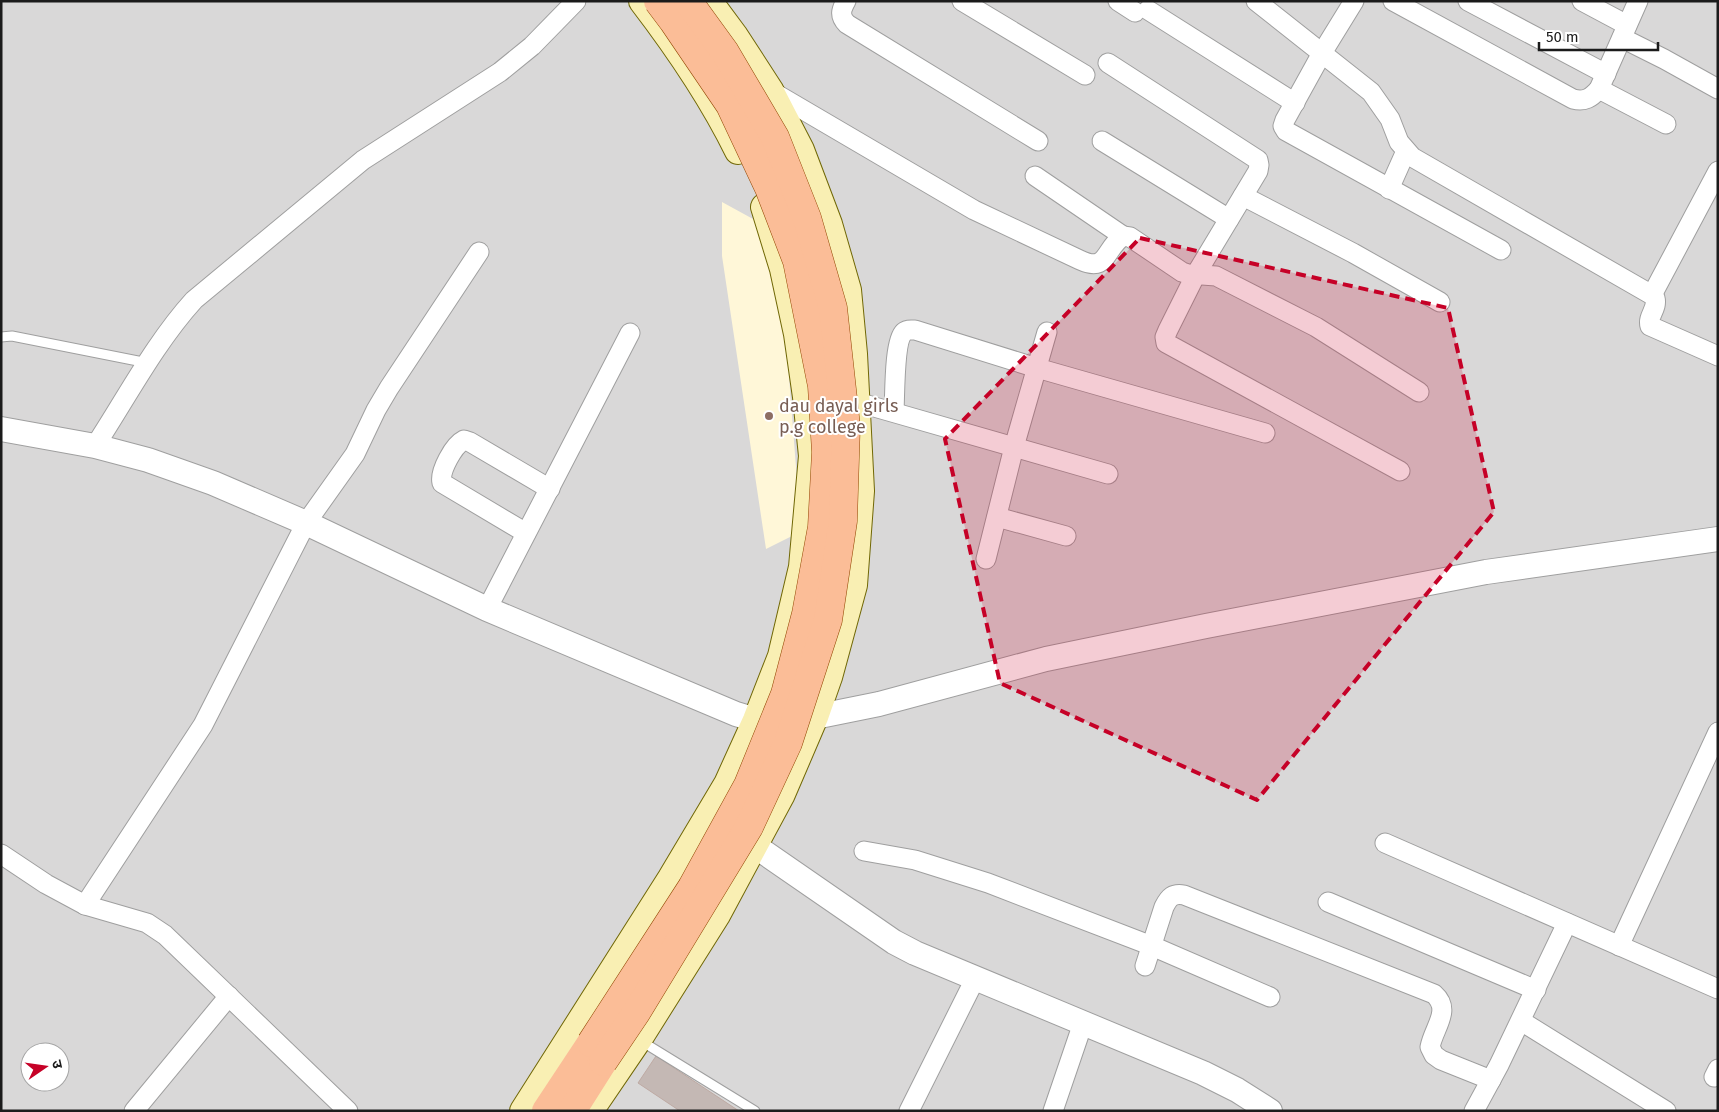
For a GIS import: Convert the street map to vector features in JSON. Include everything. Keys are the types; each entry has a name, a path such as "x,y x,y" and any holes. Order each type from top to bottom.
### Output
{"main road":[{"path":"523,1111 727,784 756,720 781,656 802,566 812,456 797,334 784,269 760,195 724,124 665,31 642,1"},
{"path":"572,1111 597,1052 748,785 785,694 806,614 822,518 826,452 822,386 797,261 769,188 730,105 658,1"},
{"path":"546,1111 597,1052 636,1013 750,827 788,743 828,620 843,521 846,426 833,308 807,218 775,137 725,52 688,1"},
{"path":"590,1111 717,915 782,794 815,717 829,677 854,585 862,491 858,402 848,290 829,224 801,150 770,90 735,36 709,1"}],"street":[{"path":"95,446 179,317 194,300 363,160 500,72 532,46 576,1"},
{"path":"846,1 841,14 847,24 1038,141"},
{"path":"962,1 1086,75"},
{"path":"1118,1 1142,11 1295,103"},
{"path":"1256,1 1371,92 1390,119 1399,142 1412,157 1652,295 1656,298 1656,305 1650,317 1650,326 1718,356"},
{"path":"1354,1 1322,53 1283,126 1286,131 1501,250"},
{"path":"1393,1 1581,101 1587,100 1602,81 1638,1"},
{"path":"1468,1 1602,81 1666,124"},
{"path":"1582,1 1664,58 1718,89"},
{"path":"1108,63 1258,160 1258,171 1196,274 1168,330 1165,337 1166,343 1400,472"},
{"path":"770,90 974,210 1088,264 1096,265 1103,260 1123,236"},
{"path":"1102,142 1229,219"},
{"path":"1388,189 1406,151"},
{"path":"1652,295 1718,171"},
{"path":"1035,176 1123,236 1130,237 1182,272 1216,276 1316,327 1419,392"},
{"path":"1243,196 1353,252 1440,302"},
{"path":"85,905 204,725 306,523 355,454 376,410 394,380 479,252"},
{"path":"894,411 898,343 903,332 908,329 1037,368 1266,432"},
{"path":"986,560 1014,447 1047,332"},
{"path":"487,609 630,333"},
{"path":"858,402 1108,474"},
{"path":"6,433 95,446 148,460 213,483 306,523 487,609 736,714 774,723 800,720 879,704 1046,659 1253,617 1486,572 1718,539"},
{"path":"526,533 442,483 442,473 455,447 464,440 470,442 550,489"},
{"path":"997,517 1066,536"},
{"path":"1619,946 1718,732"},
{"path":"1385,843 1718,989"},
{"path":"755,846 894,942 933,962 1203,1073 1237,1090 1270,1111"},
{"path":"864,851 914,860 988,883 1152,946 1270,997"},
{"path":"1,854 46,884 85,905 147,923 165,935 348,1111"},
{"path":"1145,966 1164,907 1168,899 1177,894 1434,994 1441,1000 1442,1006 1442,1014 1431,1039 1430,1047 1434,1055 1441,1060 1491,1080"},
{"path":"1328,902 1536,990"},
{"path":"1474,1111 1521,1021 1568,923"},
{"path":"909,1111 975,979"},
{"path":"134,1111 229,996"},
{"path":"1521,1021 1666,1111"},
{"path":"1053,1111 1083,1024"}],"lane":[{"path":"1,337 12,336 148,363"},
{"path":"638,1039 755,1111"}],"highlighted area":[{"path":"1140,238 1448,308 1494,512 1257,800 1000,683 945,439"}],"shaded area":[{"path":"1,1 1718,1 1718,1111 1,1111"},
{"name":"dau dayal girls p.g college","path":"722,202 766,226 786,338 798,493 804,530 766,549 722,256"}],"building":[{"path":"656,1056 739,1111 680,1111 638,1083"}],"place":[{"name":"dau dayal girls p.g college","path":"769,416"}]}
